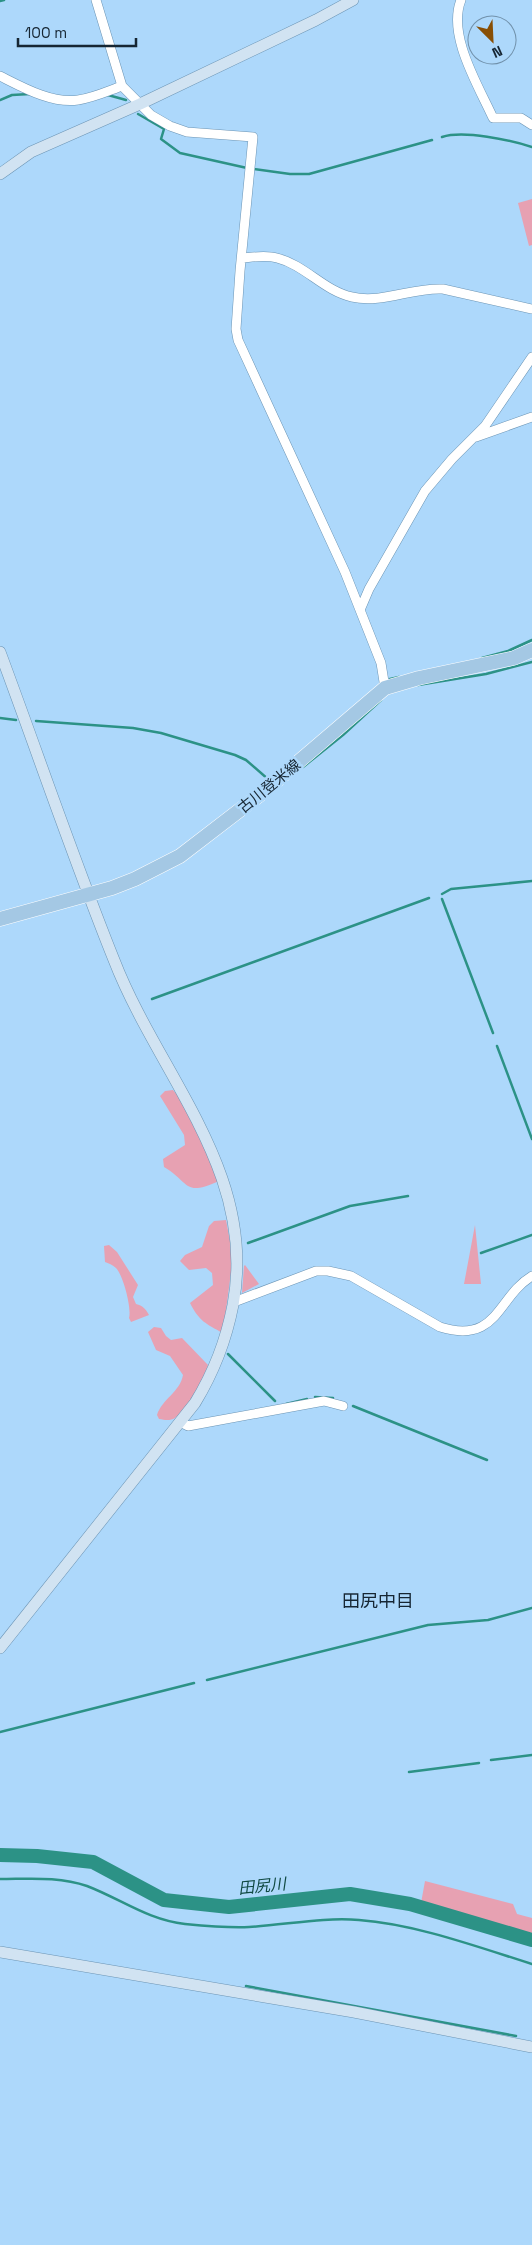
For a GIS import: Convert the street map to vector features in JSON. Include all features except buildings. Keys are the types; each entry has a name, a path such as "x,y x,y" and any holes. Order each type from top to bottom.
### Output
{"main road":[{"name":"古川登米線","path":"0,919 135,880 180,856 262,793 385,688 419,678 514,658 532,650"}],"street":[{"path":"96,0 122,86 151,114 170,126 187,132 253,137 236,329 238,340 345,572 381,663 385,688"},
{"path":"0,174 31,152 140,104 316,20 353,0"},
{"path":"461,0 456,22 459,39 493,118 521,118 532,126"},
{"path":"0,76 24,88 66,101 78,100 122,86"},
{"path":"242,258 264,256 278,258 296,266 335,292 353,298 374,298 432,288 532,309"},
{"path":"360,610 370,588 424,491 485,426 532,357"},
{"path":"473,438 532,417"},
{"path":"0,652 114,962 177,1081 223,1177 233,1216 237,1246 237,1281 229,1328 218,1360 202,1391 180,1422 0,1648"},
{"path":"234,1302 316,1271 328,1271 351,1276 440,1327 455,1330 479,1328 495,1317 521,1284 532,1276"},
{"path":"180,1422 188,1426 324,1402 343,1406"},
{"path":"0,1952 354,2012 532,2047"}],"shaded area":[{"path":"532,199 532,245 529,246 518,203"},
{"path":"173,1090 181,1099 194,1121 219,1181 207,1186 193,1188 164,1167 163,1159 185,1145 184,1135 160,1096 165,1091"},
{"path":"226,1220 233,1257 223,1333 204,1321 190,1303 213,1285 212,1273 206,1268 189,1270 180,1261 185,1255 202,1247 209,1226 214,1221"},
{"path":"475,1225 481,1284 464,1284"},
{"path":"109,1245 117,1252 138,1285 133,1297 136,1304 144,1308 149,1315 131,1322 128,1300 119,1272 112,1265 105,1262 104,1246"},
{"path":"244,1266 259,1284 242,1293"},
{"path":"154,1327 161,1328 171,1340 182,1338 208,1365 203,1379 190,1401 175,1418 169,1420 159,1419 157,1415 159,1409 178,1386 183,1375 170,1356 156,1350 148,1332"},
{"path":"425,1881 513,1904 517,1914 532,1918 532,1934 421,1903"}],"waterway":[{"path":"0,1 4,0"},
{"path":"0,100 12,95 30,94"},
{"path":"108,95 126,100"},
{"path":"138,114 164,129 161,139 180,153 247,168 290,174 309,174 432,140"},
{"path":"442,137 474,135 532,147"},
{"path":"482,658 508,651 532,640"},
{"path":"418,685 486,674 532,662"},
{"path":"389,682 390,679 399,677"},
{"path":"298,771 343,735 381,700"},
{"path":"0,718 16,720"},
{"path":"36,721 133,728 161,733 235,755 246,760 269,780"},
{"path":"442,894 451,889 532,881"},
{"path":"152,999 429,898"},
{"path":"442,899 493,1033"},
{"path":"497,1046 532,1139"},
{"path":"248,1243 350,1206 408,1196"},
{"path":"481,1253 532,1235"},
{"path":"228,1354 275,1401"},
{"path":"315,1397 333,1398"},
{"path":"286,1404 307,1399"},
{"path":"353,1406 487,1460"},
{"path":"207,1680 428,1625 488,1620 532,1608"},
{"path":"0,1732 194,1683"},
{"path":"491,1760 532,1755"},
{"path":"409,1772 479,1763"},
{"name":"田尻川","path":"0,1855 37,1856 93,1862 164,1900 229,1907 350,1894 410,1904 532,1940"},
{"path":"0,1879 44,1879 76,1883 99,1891 147,1914 185,1924 241,1927 345,1919 380,1922 446,1937 532,1964"},
{"path":"246,1986 516,2036"}],"district":[{"name":"田尻中目","path":"378,1600"}]}
